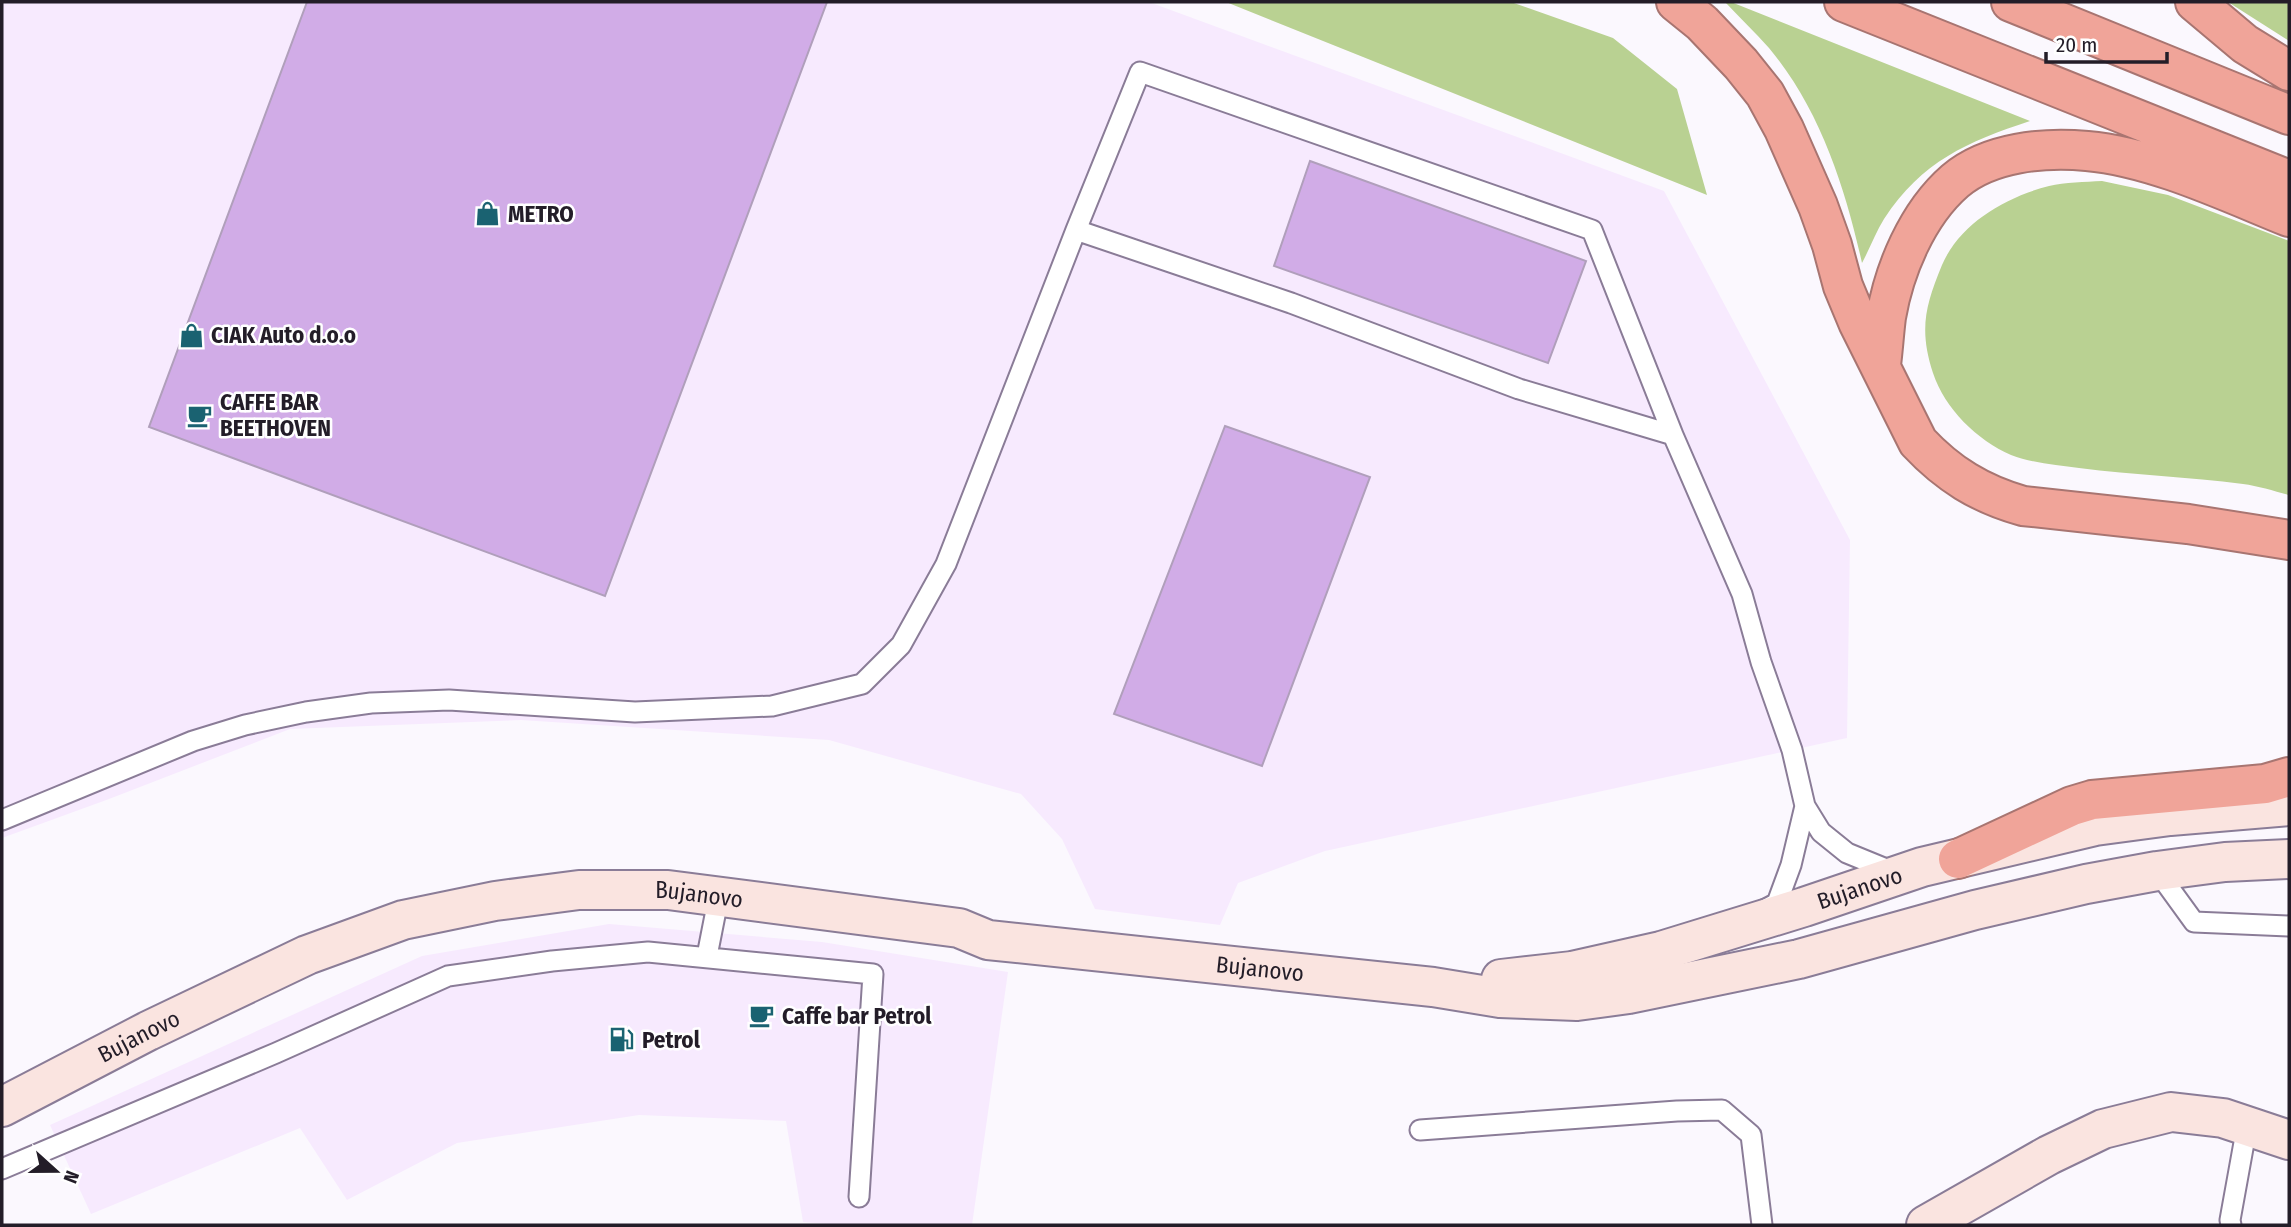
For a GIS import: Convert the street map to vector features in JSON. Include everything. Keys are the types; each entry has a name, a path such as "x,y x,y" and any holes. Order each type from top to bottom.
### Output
{"highway":[{"path":"1676,2 1702,23 1765,94 1804,171 1858,322 1918,442 1947,471 1983,493 2023,506 2188,524 2289,540"},
{"path":"1844,2 2289,180"},
{"path":"2011,2 2289,115"},
{"path":"2195,2 2245,44 2289,71"},
{"path":"1881,365 1886,317 1908,246 1929,211 1955,181 1983,164 2028,151 2089,151 2132,159 2172,172 2289,217"},
{"path":"2188,524 2289,557"},
{"path":"1940,863 2072,806 2092,800 2265,784 2289,777"}],"main road":[{"name":"Bujanovo","path":"1433,987 1572,971 1661,951 1940,863 2095,826 2171,816 2289,806"},
{"name":"Bujanovo","path":"2,1107 148,1031 295,961 403,920 495,901 579,890 668,890 719,895 958,928 988,940 1433,987 1500,998 1577,1001 1629,994 1799,959 1975,910 2086,884 2157,870 2225,862 2289,859"},
{"path":"1926,1225 2049,1155 2103,1129 2171,1112 2223,1118 2289,1140"}],"lane":[{"path":"2,820 193,741 245,725 306,712 371,703 449,699 635,712 772,706 862,684 901,645 946,564 1140,72 1592,230 1673,435 1742,594 1761,662 1792,750 1805,806 1821,832 1847,853 1891,871 1940,863"},
{"path":"1076,230 1291,303 1519,388 1673,435"},
{"path":"1729,930 1777,903 1791,865 1805,806"},
{"path":"2157,870 2194,922 2289,926"},
{"path":"707,956 719,895"},
{"path":"2,1169 276,1053 448,976 552,961 648,952 873,974 859,1197"},
{"path":"1419,1130 1722,1110 1751,1135 1762,1225"},
{"path":"2231,1225 2247,1126"}],"shaded area":[{"path":"2,2 1149,2 1664,191 1850,540 1847,738 1325,851 1238,883 1220,925 1095,909 1062,839 1021,794 829,740 521,720 290,729 2,838"},
{"path":"609,924 822,942 1008,972 972,1225 840,1225 803,1222 786,1121 639,1115 457,1143 347,1200 300,1128 91,1214 50,1125 422,956"}],"green space":[{"path":"1226,2 1511,2 1613,38 1677,89 1707,195"},
{"path":"1725,2 1731,2 2030,121 1966,146 1930,168 1914,182 1884,219 1862,263 1839,178 1803,97 1769,48"},
{"path":"2228,2 2289,2 2289,41"},
{"path":"2102,181 2168,195 2289,241 2289,495 2243,484 2079,468 2019,458 1986,441 1964,422 1945,399 1929,358 1926,318 1931,293 1942,265 1960,236 1986,214 2017,197 2055,185"}],"building":[{"name":"METRO","path":"307,2 827,2 605,596 149,427"},
{"path":"1310,161 1586,261 1548,363 1274,266"},
{"path":"1225,426 1370,477 1262,766 1114,714"}],"place":[{"name":"METRO","path":"488,214"},
{"name":"CIAK Auto d.o.o","path":"191,335"},
{"name":"CAFFE BAR BEETHOVEN","path":"200,415"},
{"name":"Caffe bar Petrol","path":"762,1016"},
{"name":"Petrol","path":"622,1040"}]}
